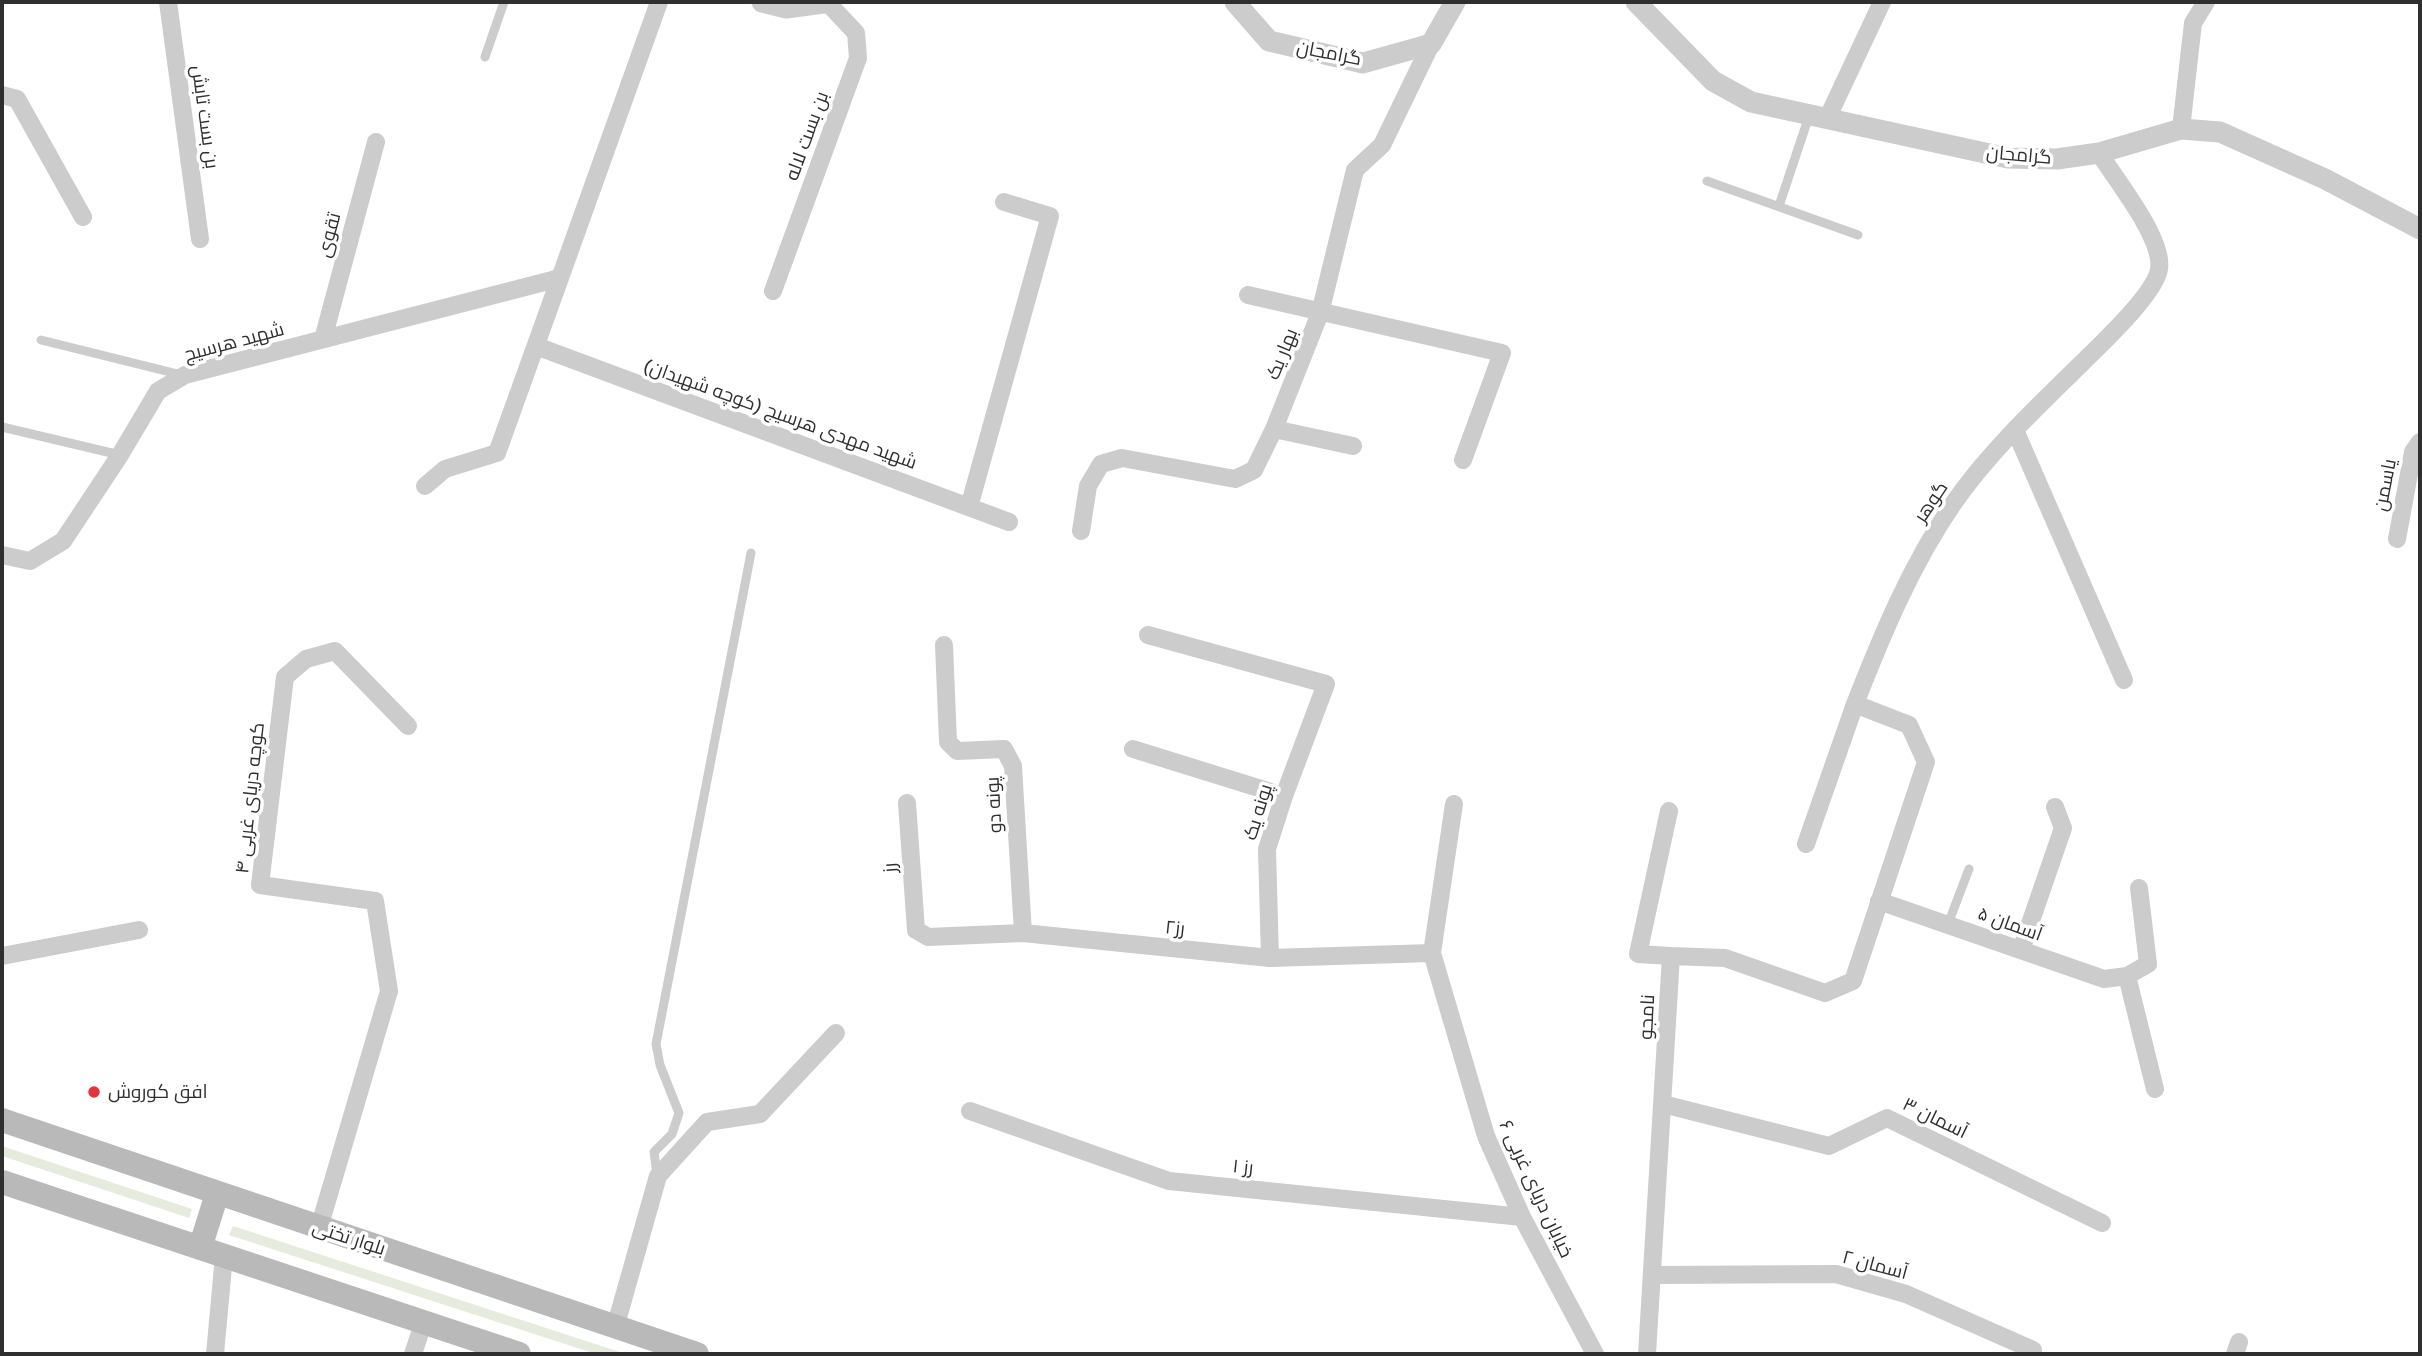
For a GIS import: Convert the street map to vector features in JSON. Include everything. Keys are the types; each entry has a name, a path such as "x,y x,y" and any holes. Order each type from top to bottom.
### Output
{"main road":[{"name":"بلوار تختی","path":"2,1120 697,1354"},
{"path":"2,1182 520,1354"},
{"path":"200,1248 216,1194"}],"street":[{"name":"بن بست تابش","path":"168,2 200,239"},
{"path":"425,486 445,469 498,453 659,2"},
{"path":"762,2 786,8 828,2"},
{"name":"بن بست لاله","path":"773,291 858,58 856,33 828,2"},
{"name":"گرامجان","path":"1236,2 1269,41 1363,63 1431,44"},
{"path":"1431,44 1455,2"},
{"name":"گرامجان","path":"1636,2 1713,81 1751,102 2008,158 2057,159 2099,153 2181,129 2220,132 2325,179 2420,229"},
{"path":"1819,116 1882,2"},
{"path":"2181,129 2193,23 2206,2"},
{"name":"بهار یک","path":"1081,531 1088,486 1101,464 1122,458 1235,479 1254,470 1274,429 1321,313 1355,170 1382,145 1431,44"},
{"path":"2,95 17,99 83,218"},
{"name":"تقوی","path":"323,339 376,142"},
{"name":"گوهر","path":"1806,844 1855,704 1888,621 1934,533 1955,501 2015,430 2114,330 2153,286 2160,269 2155,240 2099,153"},
{"path":"969,507 1050,216 1004,202"},
{"name":"شهید هرسیج","path":"2,555 30,561 62,541 120,455 158,391 185,375 560,278"},
{"path":"1248,295 1502,353 1463,460"},
{"name":"شهید مهدی هرسیج (کوچه شهیدان)","path":"536,346 1009,522"},
{"path":"1274,429 1353,446"},
{"path":"2015,430 2124,680"},
{"name":"یاسمن","path":"2397,539 2413,452 2420,442"},
{"name":"پونه یک","path":"1148,635 1326,684 1267,849 1270,958"},
{"name":"پونه دو","path":"944,645 948,742 957,751 1004,749 1013,766 1023,933"},
{"name":"کوچه دریای غربی ۴","path":"319,1228 389,991 375,901 260,885 285,677 306,659 335,651 408,726"},
{"path":"1669,811 1638,954 1725,958 1825,993 1853,981 1926,762 1909,725 1855,704"},
{"path":"1133,749 1284,796"},
{"name":"رز","path":"907,803 915,930"},
{"path":"1432,953 1454,804"},
{"path":"2021,950 2063,828 2055,807"},
{"path":"2139,888 2148,964 2127,976 2155,1088"},
{"name":"آسمان ۵","path":"1879,901 2104,979 2127,976"},
{"path":"2,956 139,930"},
{"name":"رز۲","path":"915,930 928,937 1023,933 1270,958 1432,953"},
{"name":"خیابان دریای غربی ۶","path":"1432,953 1486,1136 1522,1217 1595,1354"},
{"name":"نامجو","path":"1647,1354 1671,956"},
{"path":"615,1328 658,1176 707,1122 760,1114 836,1034"},
{"name":"آسمان ۳","path":"1663,1104 1829,1146 1887,1118 2102,1223"},
{"name":"رز ۱","path":"970,1111 1169,1181 1522,1217"},
{"path":"215,1354 224,1256"},
{"name":"آسمان ۲","path":"1653,1275 1836,1274 1906,1294 2033,1350"},
{"path":"413,1354 424,1321"}],"lane":[{"path":"485,57 504,2"},
{"path":"1779,206 1819,116"},
{"path":"1707,181 1858,235"},
{"path":"41,340 185,375"},
{"path":"2,427 120,455"},
{"path":"658,1176 654,1153 672,1134 679,1113 660,1065 656,1044 751,553"},
{"path":"1948,924 1969,869"}],"green space":[{"path":"2,1146 192,1209 189,1218 2,1156"},
{"path":"233,1226 626,1354 596,1354 229,1235"}],"place":[{"name":"افق کوروش","path":"94,1092"}]}
